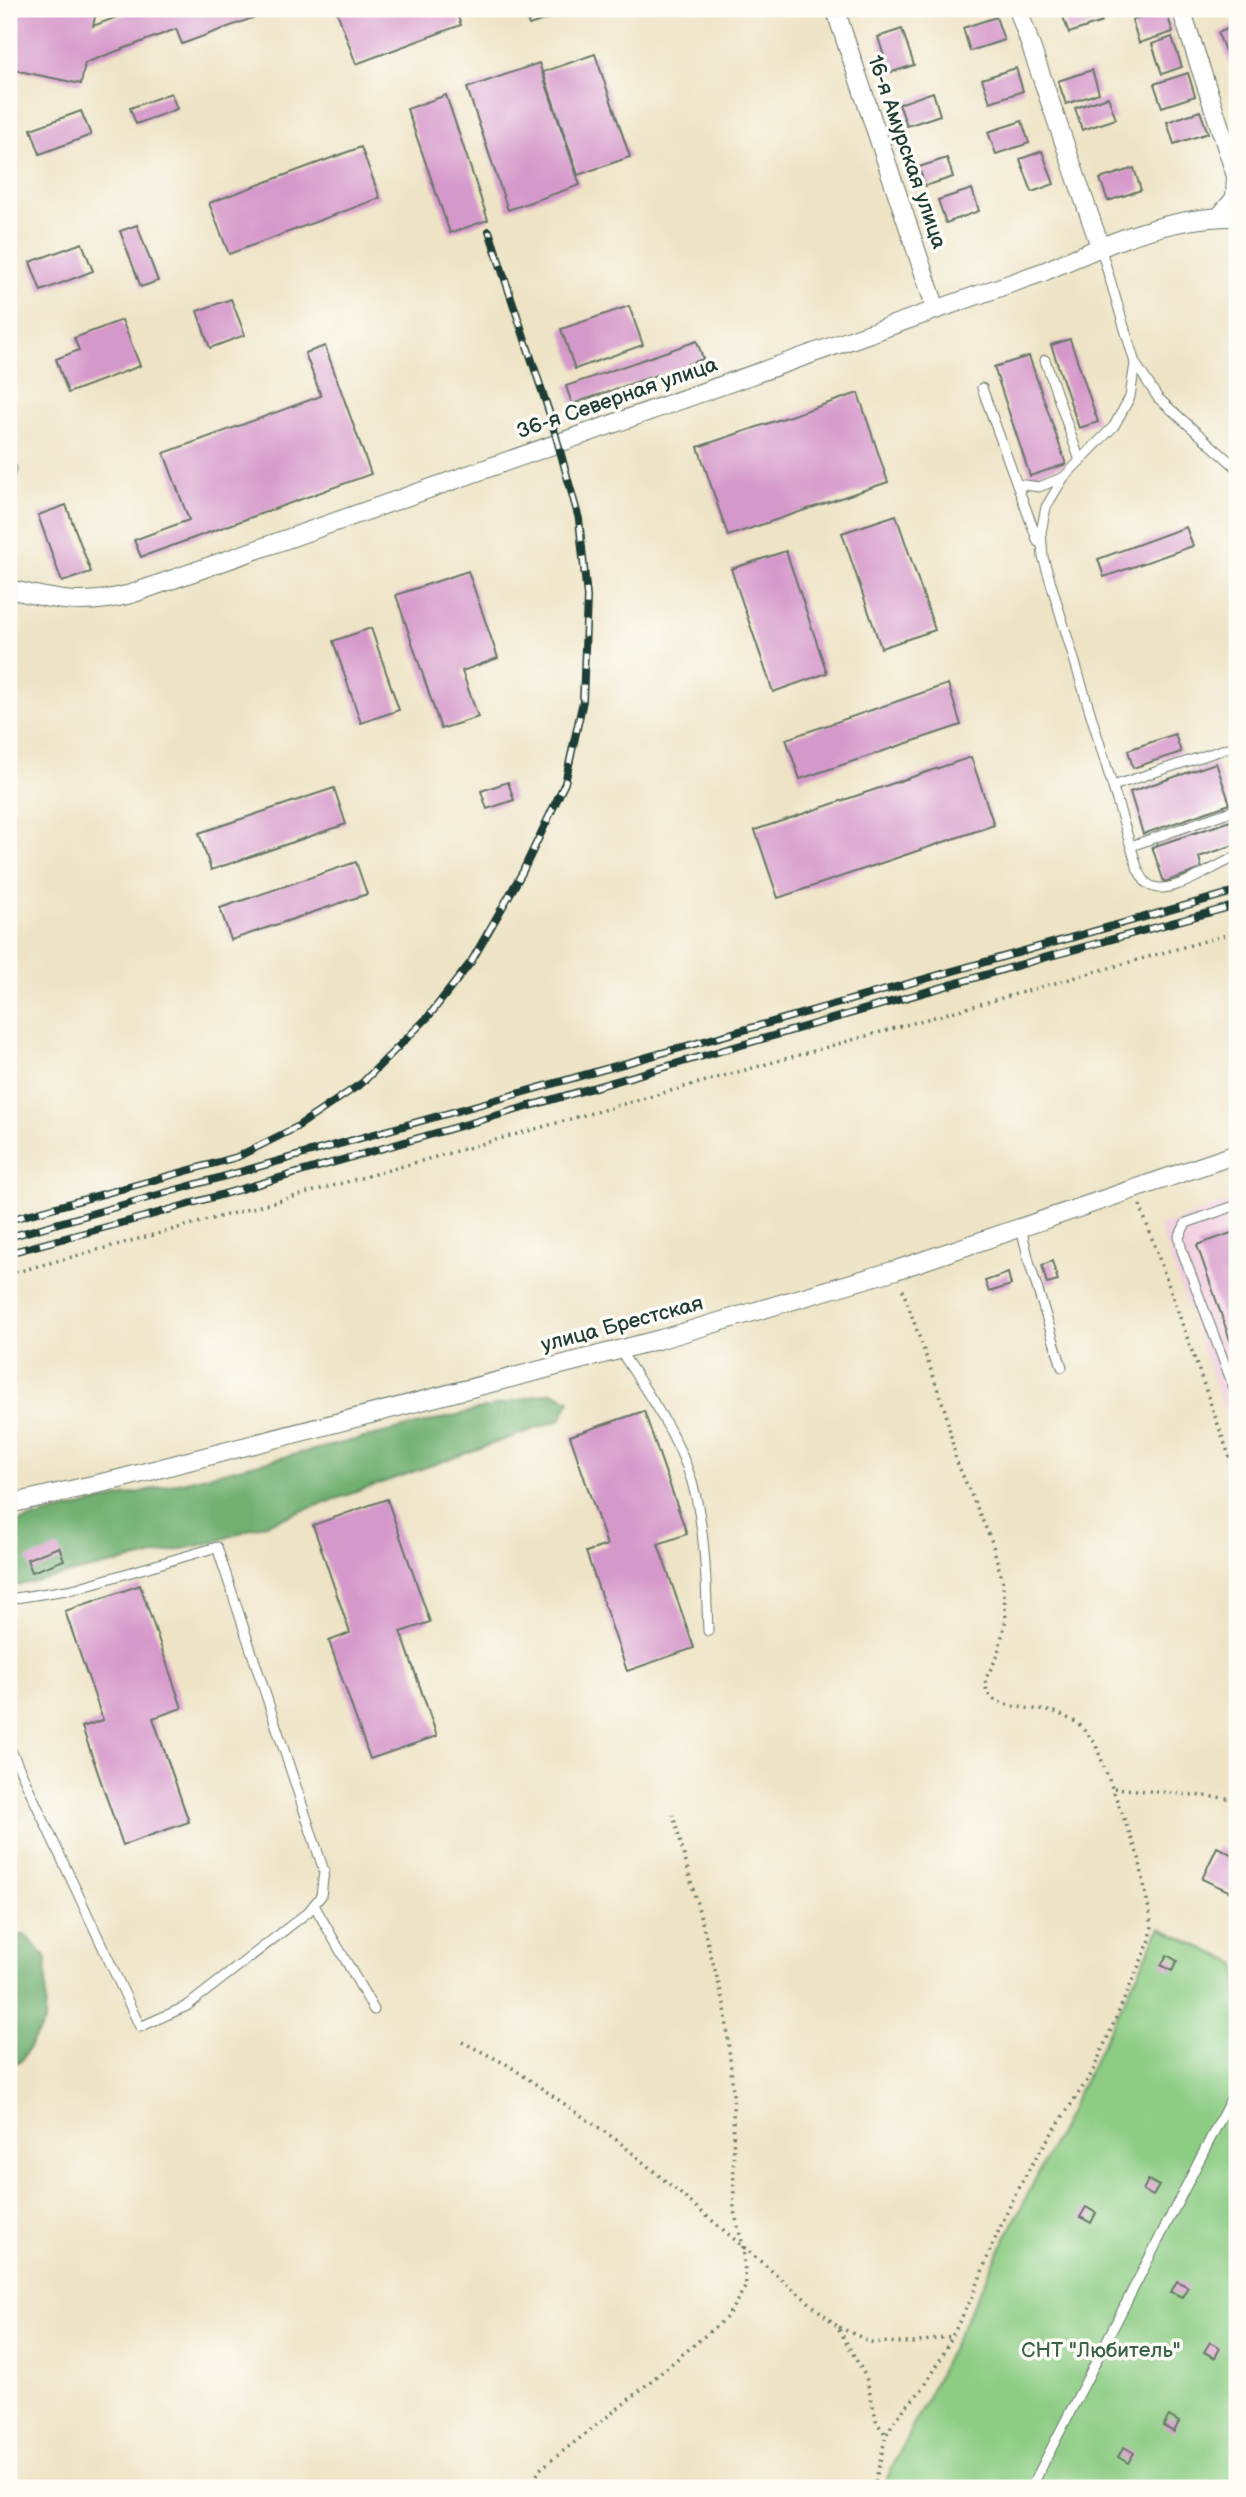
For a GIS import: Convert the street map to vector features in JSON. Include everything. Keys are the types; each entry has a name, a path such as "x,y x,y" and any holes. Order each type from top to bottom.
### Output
{"street":[{"name":"16-я Амурская улица","path":"835,9 936,309"},
{"path":"1018,9 1101,246"},
{"path":"1181,9 1236,176 1235,198 1228,217"},
{"name":"36-я Северная улица","path":"9,589 77,603 103,601 131,594 1043,272 1101,246 1172,224 1228,217"},
{"name":"улица Брестская","path":"9,1504 119,1479 620,1350 896,1270 1135,1189 1236,1159"}],"lane":[{"path":"1101,246 1135,363 1158,398 1237,468"},
{"path":"1045,360 1080,461"},
{"path":"1044,557 1041,532 1046,507 1064,477 1114,426 1130,397 1135,363"},
{"path":"982,388 1044,557 1138,870 1148,884 1159,888 1205,874 1237,857"},
{"path":"1017,484 1039,487 1064,477"},
{"path":"1113,786 1237,745"},
{"path":"1131,846 1237,809"},
{"path":"1237,1205 1186,1223 1179,1237 1237,1396"},
{"path":"1021,1228 1062,1367"},
{"path":"620,1350 674,1437 696,1495 705,1545 708,1631"},
{"path":"9,1599 73,1589 217,1547 324,1871 321,1896 308,1912 187,2006 140,2027 9,1746"},
{"path":"314,1905 374,2010"},
{"path":"1031,2488 1237,2087"}],"path":[{"path":"9,1274 1237,932"},
{"path":"1135,1189 1237,1478"},
{"path":"874,2488 886,2435 896,2418 924,2387 974,2293 1017,2190 1092,2073 1150,1940 1152,1926 1139,1858 1096,1743 1078,1723 1055,1712 996,1701 987,1693 985,1679 997,1657 1006,1619 1003,1583 992,1542 956,1460 946,1413 896,1270"},
{"path":"1114,1788 1237,1799"},
{"path":"532,2488 539,2470 727,2318 746,2286 743,2246 734,2211 733,2090 724,2007 673,1815"},
{"path":"462,2042 508,2065 618,2141 837,2326 871,2342 913,2343 953,2336"},
{"path":"837,2326 866,2377 877,2423 886,2435"}],"shaded area":[{"path":"1237,1199 1237,1445 1159,1227"}],"green space":[{"path":"552,1392 570,1400 560,1420 214,1542 9,1587 9,1524"},
{"name":"СНТ \"Любитель\"","path":"1160,1928 1237,1964 1237,2488 882,2488"},
{"path":"25,1935 47,1958 45,2021 21,2061 9,2065 9,1936"}],"building":[{"path":"9,9 97,9 93,26 131,12 130,9 277,9 182,44 176,29 85,63 81,84 9,69"},
{"path":"336,9 455,9 461,25 356,64"},
{"path":"523,9 577,9 529,25"},
{"path":"1098,9 1102,22 1069,33 1061,11"},
{"path":"1165,9 1173,32 1139,43 1132,20"},
{"path":"996,17 1004,40 970,51 963,28"},
{"path":"1237,25 1237,67 1232,69 1218,33"},
{"path":"902,29 914,65 889,73 878,37"},
{"path":"1172,37 1182,67 1162,74 1152,44"},
{"path":"595,54 630,157 578,175 543,72"},
{"path":"539,63 580,185 508,210 467,88"},
{"path":"1016,68 1023,91 990,102 982,79"},
{"path":"1092,70 1099,93 1066,104 1058,81"},
{"path":"1188,73 1195,96 1162,107 1154,84"},
{"path":"933,92 940,115 907,126 899,104"},
{"path":"171,93 177,109 136,124 130,108"},
{"path":"446,95 488,220 450,233 407,109"},
{"path":"1108,97 1116,119 1082,130 1075,108"},
{"path":"81,111 91,135 40,154 31,129"},
{"path":"1200,111 1208,133 1174,144 1167,122"},
{"path":"1022,121 1029,143 996,154 988,132"},
{"path":"361,147 380,198 229,254 209,203"},
{"path":"1042,151 1054,184 1032,192 1020,159"},
{"path":"947,158 953,177 925,186 919,167"},
{"path":"1134,168 1141,190 1108,201 1100,179"},
{"path":"972,189 979,211 946,223 938,200"},
{"path":"137,225 158,281 141,287 120,231"},
{"path":"82,243 93,271 41,291 30,262"},
{"path":"231,299 245,335 210,348 197,311"},
{"path":"629,306 643,345 575,369 561,329"},
{"path":"122,320 140,366 68,393 56,359 79,350 74,338"},
{"path":"1070,339 1098,422 1079,428 1051,345"},
{"path":"697,341 703,359 572,404 566,386"},
{"path":"325,346 371,474 141,557 134,540 189,520 164,453 321,396 305,353"},
{"path":"1029,356 1066,464 1030,476 994,367"},
{"path":"858,393 888,482 728,536 698,447"},
{"path":"9,464 16,466 10,497 9,497"},
{"path":"66,505 91,572 62,582 38,515"},
{"path":"896,515 935,630 881,648 842,533"},
{"path":"1186,527 1193,546 1104,577 1098,559"},
{"path":"786,551 827,673 773,692 731,569"},
{"path":"468,571 498,658 462,671 478,717 441,729 396,595"},
{"path":"371,628 399,710 361,723 333,641"},
{"path":"948,684 961,725 800,779 786,739"},
{"path":"1175,734 1181,752 1133,768 1128,750"},
{"path":"971,757 994,825 778,898 755,830"},
{"path":"1216,763 1230,804 1143,834 1130,792"},
{"path":"508,782 514,800 487,809 481,791"},
{"path":"334,788 346,824 211,870 199,833"},
{"path":"1237,819 1237,844 1199,857 1202,869 1164,882 1152,847"},
{"path":"356,862 367,894 231,940 220,908"},
{"path":"1237,1231 1237,1360 1197,1245"},
{"path":"1052,1261 1058,1281 1047,1284 1042,1265"},
{"path":"1008,1273 1011,1285 989,1292 985,1281"},
{"path":"644,1411 687,1534 658,1544 694,1648 627,1671 586,1552 607,1545 570,1436"},
{"path":"387,1499 430,1622 401,1632 437,1736 370,1759 329,1641 350,1633 313,1525"},
{"path":"59,1547 64,1560 32,1572 27,1559"},
{"path":"140,1585 182,1708 153,1718 189,1822 123,1845 82,1727 103,1720 65,1611"},
{"path":"1217,1847 1237,1857 1237,1895 1202,1879"},
{"path":"1167,1955 1177,1961 1172,1971 1161,1965"},
{"path":"1148,2180 1159,2186 1153,2196 1143,2190"},
{"path":"1086,2207 1096,2213 1091,2223 1080,2217"},
{"path":"1177,2281 1188,2287 1182,2297 1171,2292"},
{"path":"1210,2342 1220,2348 1215,2358 1204,2352"},
{"path":"1169,2416 1179,2422 1174,2432 1163,2426"},
{"path":"1124,2447 1134,2453 1128,2463 1118,2457"}],"railway":[{"path":"9,1220 237,1157 295,1128 362,1083 428,1017 471,962 522,873 565,783 583,701 587,597 579,519 550,415 489,231"},
{"path":"9,1237 1237,891"},
{"path":"9,1253 144,1217 1047,957 1237,905"}]}
